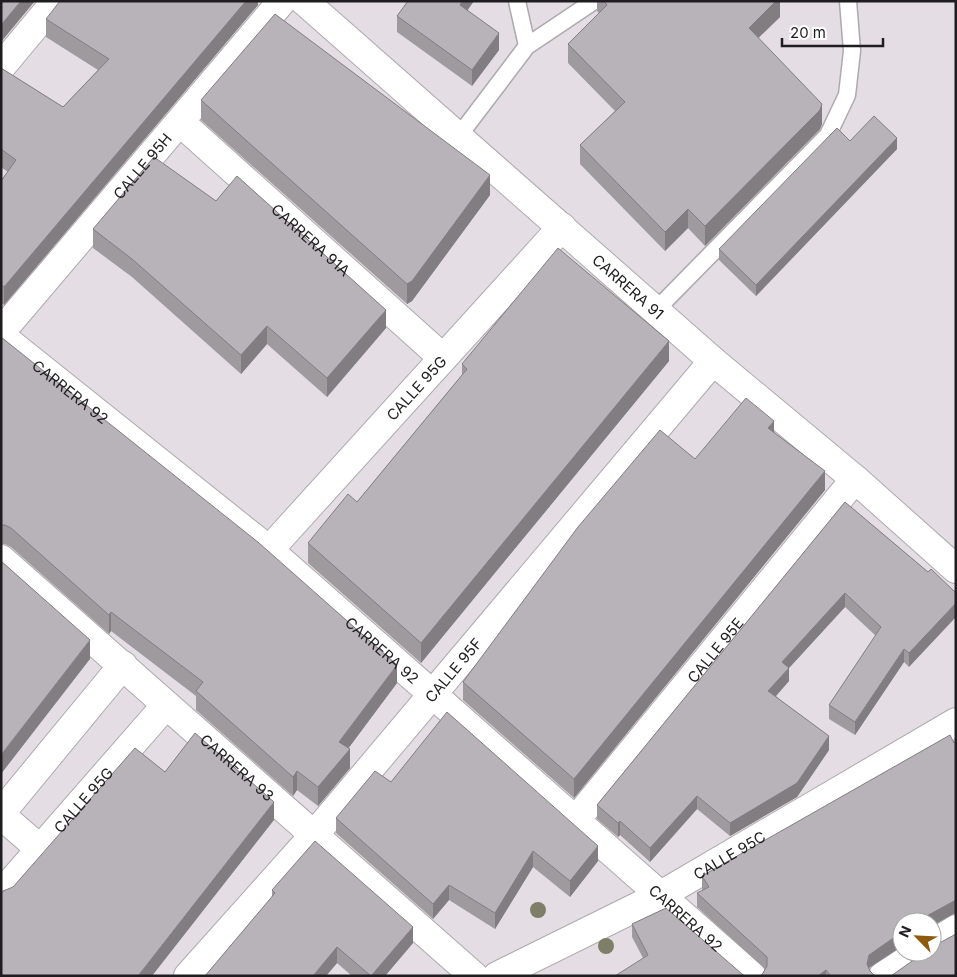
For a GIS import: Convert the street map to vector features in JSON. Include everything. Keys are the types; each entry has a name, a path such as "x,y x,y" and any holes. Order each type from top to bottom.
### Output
{"street":[{"path":"1,67 56,1"},
{"name":"CALLE 95H","path":"1,332 282,1"},
{"name":"CARRERA 91","path":"304,1 655,311 855,479 956,569"},
{"name":"CARRERA 91A","path":"180,122 443,358"},
{"name":"CALLE 95G","path":"269,550 562,227"},
{"name":"CARRERA 92","path":"1,336 269,550 752,976"},
{"name":"CALLE 95F","path":"188,976 314,835 433,696 713,361"},
{"name":"CALLE 95E","path":"575,821 855,479"},
{"name":"CARRERA 93","path":"1,560 123,665 474,976"},
{"path":"40,849 1,814 123,665"},
{"name":"CALLE 95G","path":"1,894 166,705"},
{"name":"CALLE 95C","path":"497,976 661,895 956,722"},
{"path":"942,938 956,929"},
{"path":"883,976 905,962"}],"lane":[{"path":"517,1 528,46"},
{"path":"458,137 528,46 594,1"},
{"path":"655,311 828,135 847,95 852,52 848,1"}],"building":[{"path":"1,1 21,1 1,25"},
{"path":"60,1 246,1 4,287 1,285 1,181 16,160 1,149 1,68 63,107 109,59 46,19"},
{"path":"408,1 462,1 460,5 499,33 472,70 397,16"},
{"path":"604,1 776,1 749,28 822,104 820,110 705,226 688,209 665,232 580,145 625,102 568,44 607,5"},
{"path":"275,14 490,175 412,281 407,284 201,100"},
{"path":"874,116 897,138 756,285 719,249 837,128 850,141"},
{"path":"154,157 216,201 237,176 386,310 327,378 267,326 241,355 132,259 93,229"},
{"path":"558,248 669,341 421,643 308,543 348,494 357,502 467,369 462,364"},
{"path":"1,337 259,543 397,665 339,742 350,749 318,787 297,771 293,777 196,691 203,682 111,612 109,615 11,528 1,525"},
{"path":"746,398 774,421 768,428 825,471 574,779 463,682 578,527 660,430 695,459"},
{"path":"845,502 928,572 931,569 956,593 956,603 909,653 904,649 855,722 829,705 881,627 845,593 782,662 789,668 768,691 829,736 797,783 730,823 697,796 650,848 620,821 618,823 597,805"},
{"path":"1,561 90,640 1,755"},
{"path":"447,712 598,846 570,881 533,851 495,913 449,885 433,904 336,818 375,771 391,782"},
{"path":"195,733 274,802 138,976 1,976 1,894 3,891 13,887 135,748 165,772"},
{"path":"950,735 954,743 956,741 956,900 934,912 892,912 892,939 869,955 867,964 875,976 831,976 826,970 818,976 760,976 767,966 767,957 697,893 709,887 702,876"},
{"path":"315,841 413,927 371,976 337,947 313,976 205,976 275,893 272,890"},
{"path":"666,908 745,976 615,976 648,955 632,924"},
{"path":"956,934 956,976 891,976 911,962 942,962 942,942"}]}
